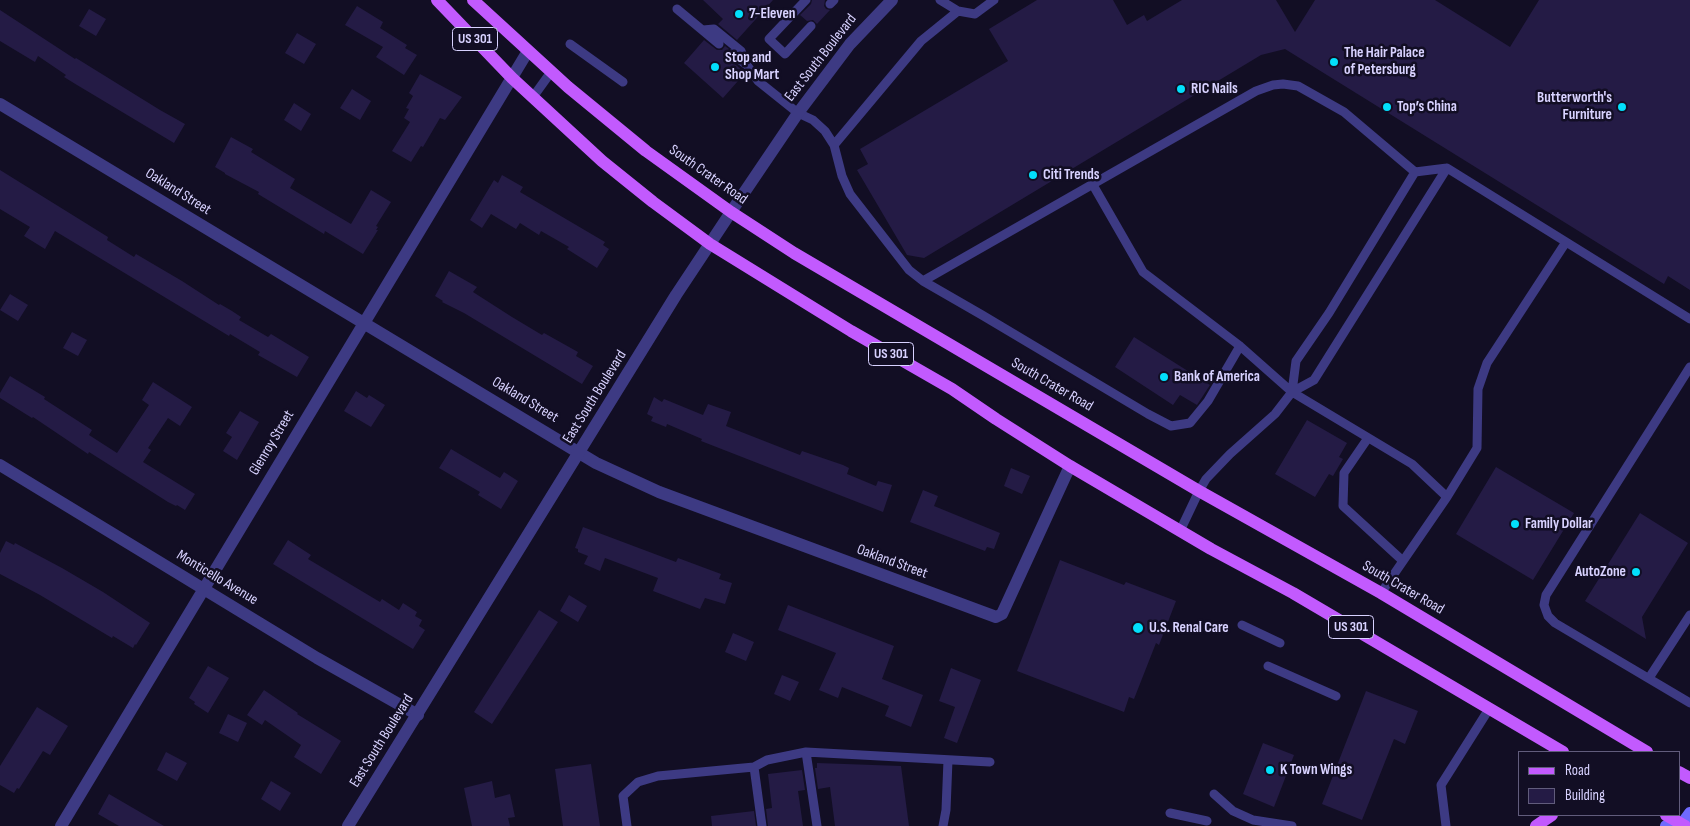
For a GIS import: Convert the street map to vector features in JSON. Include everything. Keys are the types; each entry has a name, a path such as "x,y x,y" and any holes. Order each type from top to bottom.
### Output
{"main road":[{"name":"US 301","path":"438,0 512,78 602,161 710,244 851,331 952,389 1070,466 1180,531 1293,593 1554,749"},
{"name":"South Crater Road","path":"473,0 551,72 646,151 731,212 794,253 1199,491 1381,593 1645,751"},
{"path":"1683,826 1690,812"},
{"path":"1536,826 1551,816"},
{"path":"1668,816 1683,826"},
{"path":"1666,826 1683,826"}],"street":[{"name":"East South Boulevard","path":"348,826 731,212 798,112 850,44 892,0"},
{"name":"Glenroy Street","path":"61,826 528,51"},
{"name":"Oakland Street","path":"0,104 596,462 659,492 996,617 1002,614 1070,466"},
{"name":"Monticello Avenue","path":"0,466 317,658 418,715"}],"lane":[{"path":"805,0 770,39 785,54 811,26"},
{"path":"940,0 958,11 975,14 994,0"},
{"path":"677,9 720,44"},
{"path":"834,145 921,41 958,11"},
{"path":"703,30 714,29 742,51 747,65 758,81 826,131 834,145 842,176 850,194 908,270 922,281 1148,414 1171,426 1190,423 1208,401 1240,346"},
{"path":"570,44 623,82"},
{"path":"732,54 747,65"},
{"path":"533,97 551,72"},
{"path":"922,281 1256,91 1273,85 1283,84 1298,86 1344,112 1415,172 1447,168 1690,319"},
{"path":"1180,531 1206,479 1230,454 1275,414 1292,392 1314,380 1447,168"},
{"path":"1292,392 1296,361 1329,313 1415,172"},
{"path":"1093,185 1143,272 1240,346 1292,392 1412,464 1447,497"},
{"path":"1381,593 1447,497 1477,448 1478,390 1487,363 1566,242"},
{"path":"1690,367 1546,595 1544,605 1548,616 1555,623 1690,703"},
{"path":"1368,438 1344,474 1343,506 1403,561"},
{"path":"1649,678 1690,616"},
{"path":"1242,624 1280,643"},
{"path":"1268,666 1336,696"},
{"path":"1446,826 1441,785 1489,709"},
{"path":"806,752 817,826"},
{"path":"627,826 623,796 638,782 658,776 754,767 768,760 806,752 990,762"},
{"path":"943,826 946,810 948,760"},
{"path":"754,767 762,826"},
{"path":"1214,794 1233,811 1253,820 1292,826"},
{"path":"1170,812 1207,821"}],"building":[{"name":"7-Eleven","path":"703,0 773,0 737,40 718,24 723,19"},
{"name":"7-Eleven","path":"812,0 825,0 824,6 830,10 817,24 813,20 807,21 800,15 811,4"},
{"path":"1037,0 1113,0 1127,25 1144,15 1147,21 1182,0 1276,0 1295,32 1315,0 1435,0 1510,47 1539,0 1690,0 1690,290 1668,276 1664,284 1285,49 1261,55 924,258 907,255 857,170 868,164 860,149 1008,61 989,29"},
{"path":"357,6 383,22 380,28 407,45 405,48 417,55 404,75 376,57 383,47 345,25"},
{"path":"89,9 106,19 96,36 79,26"},
{"path":"0,10 75,59 185,124 174,143 64,77 66,75 38,56 35,62 0,41"},
{"path":"297,33 316,44 304,64 285,53"},
{"name":"Stop and Shop Mart","path":"704,40 717,50 722,50 725,46 729,49 726,53 727,57 745,73 723,98 684,63"},
{"path":"420,74 462,97 445,120 440,118 423,147 421,146 411,162 392,151 410,122 404,118 409,109 406,108 413,96 409,93"},
{"path":"352,89 371,101 360,120 340,108"},
{"path":"294,103 311,114 301,131 284,120"},
{"path":"231,137 253,149 251,152 295,179 290,188 351,224 371,190 391,202 376,226 378,227 376,230 378,230 363,254 325,231 324,234 258,194 259,192 215,167"},
{"path":"0,170 108,237 107,240 134,257 136,254 232,311 241,317 239,320 268,337 271,334 309,357 297,377 258,355 260,352 230,334 229,336 55,231 45,249 24,236 30,227 0,209"},
{"path":"502,175 523,187 520,192 605,242 603,245 609,249 597,268 567,249 569,247 541,231 539,235 520,223 516,229 491,214 482,228 470,220 494,180 498,183"},
{"path":"449,271 477,287 473,292 512,317 542,335 544,333 578,352 576,356 593,366 582,384 464,313 442,302 435,296"},
{"path":"10,294 28,305 18,321 0,310"},
{"path":"72,332 87,340 78,356 63,348"},
{"name":"Bank of America","path":"1134,337 1210,385 1197,405 1180,395 1173,405 1115,367"},
{"path":"10,376 45,397 44,399 92,430 89,435 117,453 149,405 142,400 153,382 192,407 180,426 168,418 148,448 151,450 143,462 195,494 185,510 168,502 89,452 88,454 33,417 0,398 0,393"},
{"path":"356,391 367,398 369,395 385,405 371,427 344,411"},
{"path":"654,397 662,402 664,399 703,415 708,404 731,412 726,426 800,455 802,451 843,465 849,468 847,474 876,486 878,481 892,485 883,512 701,441 702,439 667,424 666,427 651,421 653,417 647,414"},
{"path":"240,411 259,422 237,460 223,451 232,437 226,433"},
{"path":"1307,420 1347,443 1339,457 1343,459 1333,476 1329,474 1315,497 1275,474"},
{"path":"451,449 500,478 504,472 518,481 501,509 478,495 480,492 439,468"},
{"name":"Family Dollar","path":"1496,467 1574,513 1533,580 1456,534"},
{"path":"1011,468 1030,476 1022,494 1004,486"},
{"path":"923,490 938,496 934,506 1000,533 994,549 987,547 985,551 910,522"},
{"name":"AutoZone","path":"1640,513 1688,543 1642,617 1646,639 1585,601"},
{"path":"583,527 676,562 678,558 721,574 719,579 732,583 725,604 705,598 700,609 653,591 658,578 605,558 600,571 584,564 588,556 578,552 578,549 575,548"},
{"path":"288,540 311,555 308,559 380,602 382,599 399,610 403,603 417,612 415,616 422,620 419,626 425,630 413,649 273,564"},
{"path":"6,541 14,545 15,543 62,568 150,623 136,645 133,648 113,636 112,638 40,595 0,574 0,553"},
{"path":"1060,560 1124,585 1126,582 1176,601 1159,645 1156,643 1134,699 1129,697 1124,712 1017,671"},
{"path":"569,595 587,606 578,622 560,611"},
{"path":"788,605 894,646 882,679 923,695 911,727 885,716 889,706 842,687 838,698 819,690 836,653 778,630"},
{"path":"539,610 558,622 492,724 474,712"},
{"path":"733,633 754,642 746,661 725,652"},
{"path":"208,666 229,678 208,713 194,704 195,702 189,698"},
{"path":"951,668 981,680 957,743 944,738 955,707 939,701"},
{"path":"782,675 799,682 790,701 774,694"},
{"path":"264,690 297,714 341,741 321,774 294,757 301,745 265,720 262,725 247,715"},
{"path":"1366,691 1418,711 1405,744 1394,739 1362,820 1322,804"},
{"path":"37,707 68,726 50,755 43,751 19,789 17,788 14,793 0,785 0,766"},
{"path":"228,714 247,723 238,742 219,733"},
{"name":"K Town Wings","path":"1263,743 1294,755 1274,807 1243,794"},
{"path":"166,752 187,763 177,781 157,770"},
{"path":"817,763 901,766 909,826 835,826 830,787 818,789 815,768 817,768"},
{"path":"591,764 600,826 563,826 555,769"},
{"path":"802,770 805,790 798,791 803,826 768,826 766,809 772,808 768,774"},
{"path":"271,781 291,793 280,811 261,799"},
{"path":"492,781 495,798 510,794 515,817 508,818 510,826 472,826 464,788"},
{"path":"109,794 164,826 119,826 98,814"},
{"path":"754,811 756,826 712,826 711,816"}],"place":[{"name":"7-Eleven","path":"739,14"},
{"name":"The Hair Palace of Petersburg","path":"1334,62"},
{"name":"Stop and Shop Mart","path":"715,67"},
{"name":"RIC Nails","path":"1181,89"},
{"name":"Top’s China","path":"1387,107"},
{"name":"Butterworth's Furniture","path":"1622,107"},
{"name":"Citi Trends","path":"1033,175"},
{"name":"Bank of America","path":"1164,377"},
{"name":"Family Dollar","path":"1515,524"},
{"name":"AutoZone","path":"1636,572"},
{"name":"U.S. Renal Care","path":"1138,628"},
{"name":"K Town Wings","path":"1270,770"}]}
